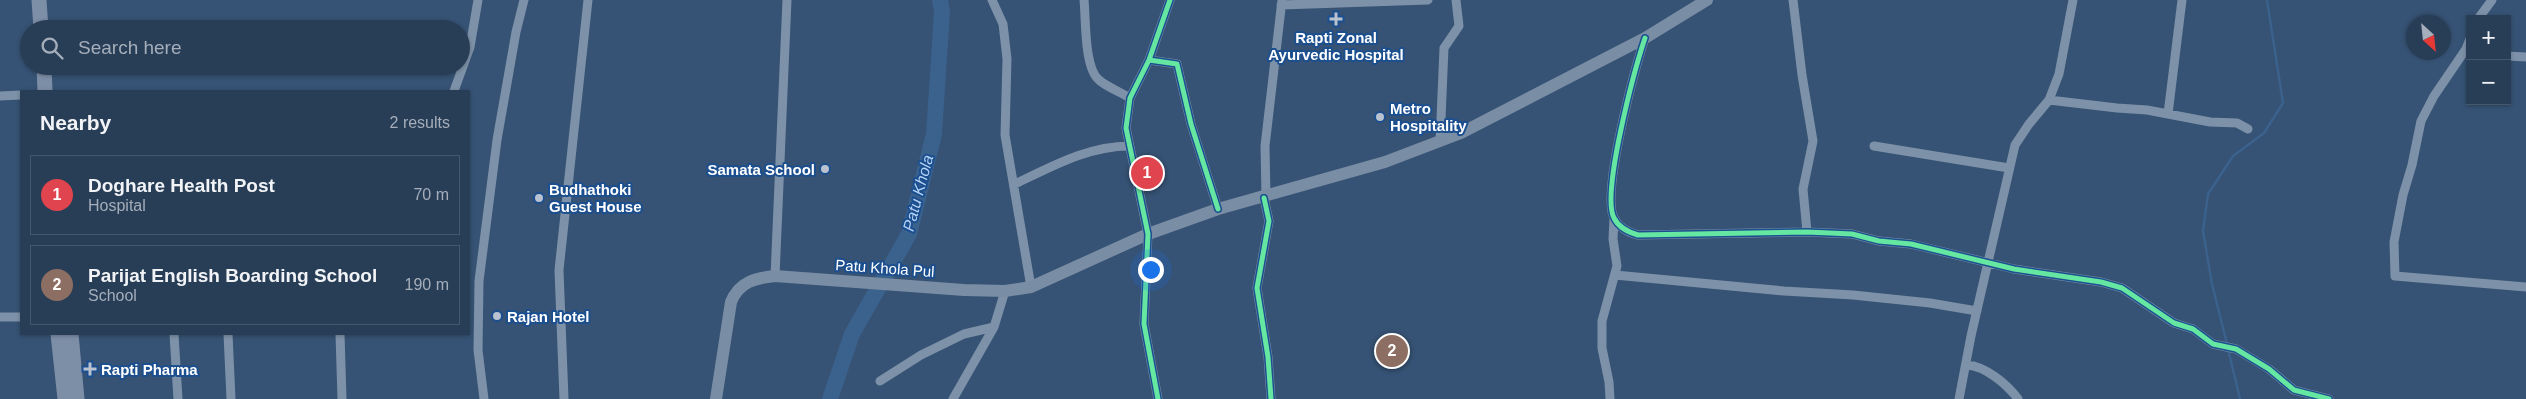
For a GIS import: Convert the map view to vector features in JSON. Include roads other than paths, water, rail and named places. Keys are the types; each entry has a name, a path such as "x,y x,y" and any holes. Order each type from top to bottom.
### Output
{"main road":[{"path":"39,0 40,20"},
{"name":"Patu Khola Pul","path":"716,399 731,302 734,292 750,280 775,276 964,290 1006,291 1031,287 1148,234 1218,209 1265,198 1385,162 1440,142 1645,38 1707,0"},
{"path":"44,75 45,90"},
{"path":"58,335 65,399"},
{"path":"71,335 77,399"}],"street":[{"path":"470,47 478,0"},
{"path":"484,399 478,350 479,281 496,140 516,32 524,0"},
{"path":"564,399 558,270 588,0"},
{"path":"775,276 787,0"},
{"path":"992,0 1003,24 1007,59 1005,135 1015,184 1031,287"},
{"path":"1084,0 1089,60 1093,74 1100,82 1130,98"},
{"path":"1158,399 1144,324 1148,234 1128,146 1126,128 1130,98 1149,60 1170,0"},
{"path":"1271,399 1268,357 1257,288 1258,270 1269,220 1265,198 1265,146 1281,3 1428,0"},
{"path":"1440,142 1444,48 1460,26 1456,0"},
{"path":"1793,0 1802,76 1813,141 1803,189 1807,232"},
{"path":"1959,399 2015,145 2029,124 2050,100 2059,74 2073,0"},
{"path":"2168,114 2182,0"},
{"path":"2481,15 2492,0"},
{"path":"1610,399 1609,382 1602,348 1602,321 1615,275 1614,218 1610,196 1632,77 1645,38"},
{"path":"2466,53 2434,96 2421,121 2394,242 2396,276 2526,287"},
{"path":"2511,56 2526,57"},
{"path":"1149,60 1177,64 1191,124 1218,209"},
{"path":"454,90 460,75"},
{"path":"0,96 20,95"},
{"path":"2050,100 2147,110 2210,122 2237,123 2248,129"},
{"path":"1015,184 1088,152 1109,146 1128,146"},
{"path":"1874,146 2009,168"},
{"path":"1614,218 1628,232 1638,235 1807,232 1852,234 1879,241 1911,244 2014,269 2101,282 2122,288 2174,323 2193,329 2213,344 2236,349 2269,369 2295,395 2329,399"},
{"path":"1615,275 1774,290 1853,294 1978,311"},
{"path":"953,399 994,327 1006,291"},
{"path":"0,317 20,317"},
{"path":"880,381 921,356 964,334 994,327"},
{"path":"174,335 178,399"},
{"path":"228,335 231,399"},
{"path":"340,335 342,399"},
{"path":"1967,366 1976,366 1985,370 2018,399"}],"waterway":[{"name":"Patu Khola","path":"830,399 852,334 909,234 934,134 942,12 940,0"},
{"path":"2227,344 2212,284 2203,231 2208,194 2233,156 2264,133 2283,103 2267,0"},
{"path":"2228,349 2240,399"}],"place":[{"name":"Rapti Zonal Ayurvedic Hospital","path":"1336,19"},
{"name":"Metro Hospitality","path":"1380,117"},
{"name":"Samata School","path":"825,169"},
{"name":"Doghare Health Post","path":"1147,173"},
{"name":"Budhathoki Guest House","path":"539,198"},
{"name":"Rajan Hotel","path":"497,316"},
{"name":"Parijat English Boarding School","path":"1392,351"},
{"name":"Rapti Pharma","path":"90,369"}]}
